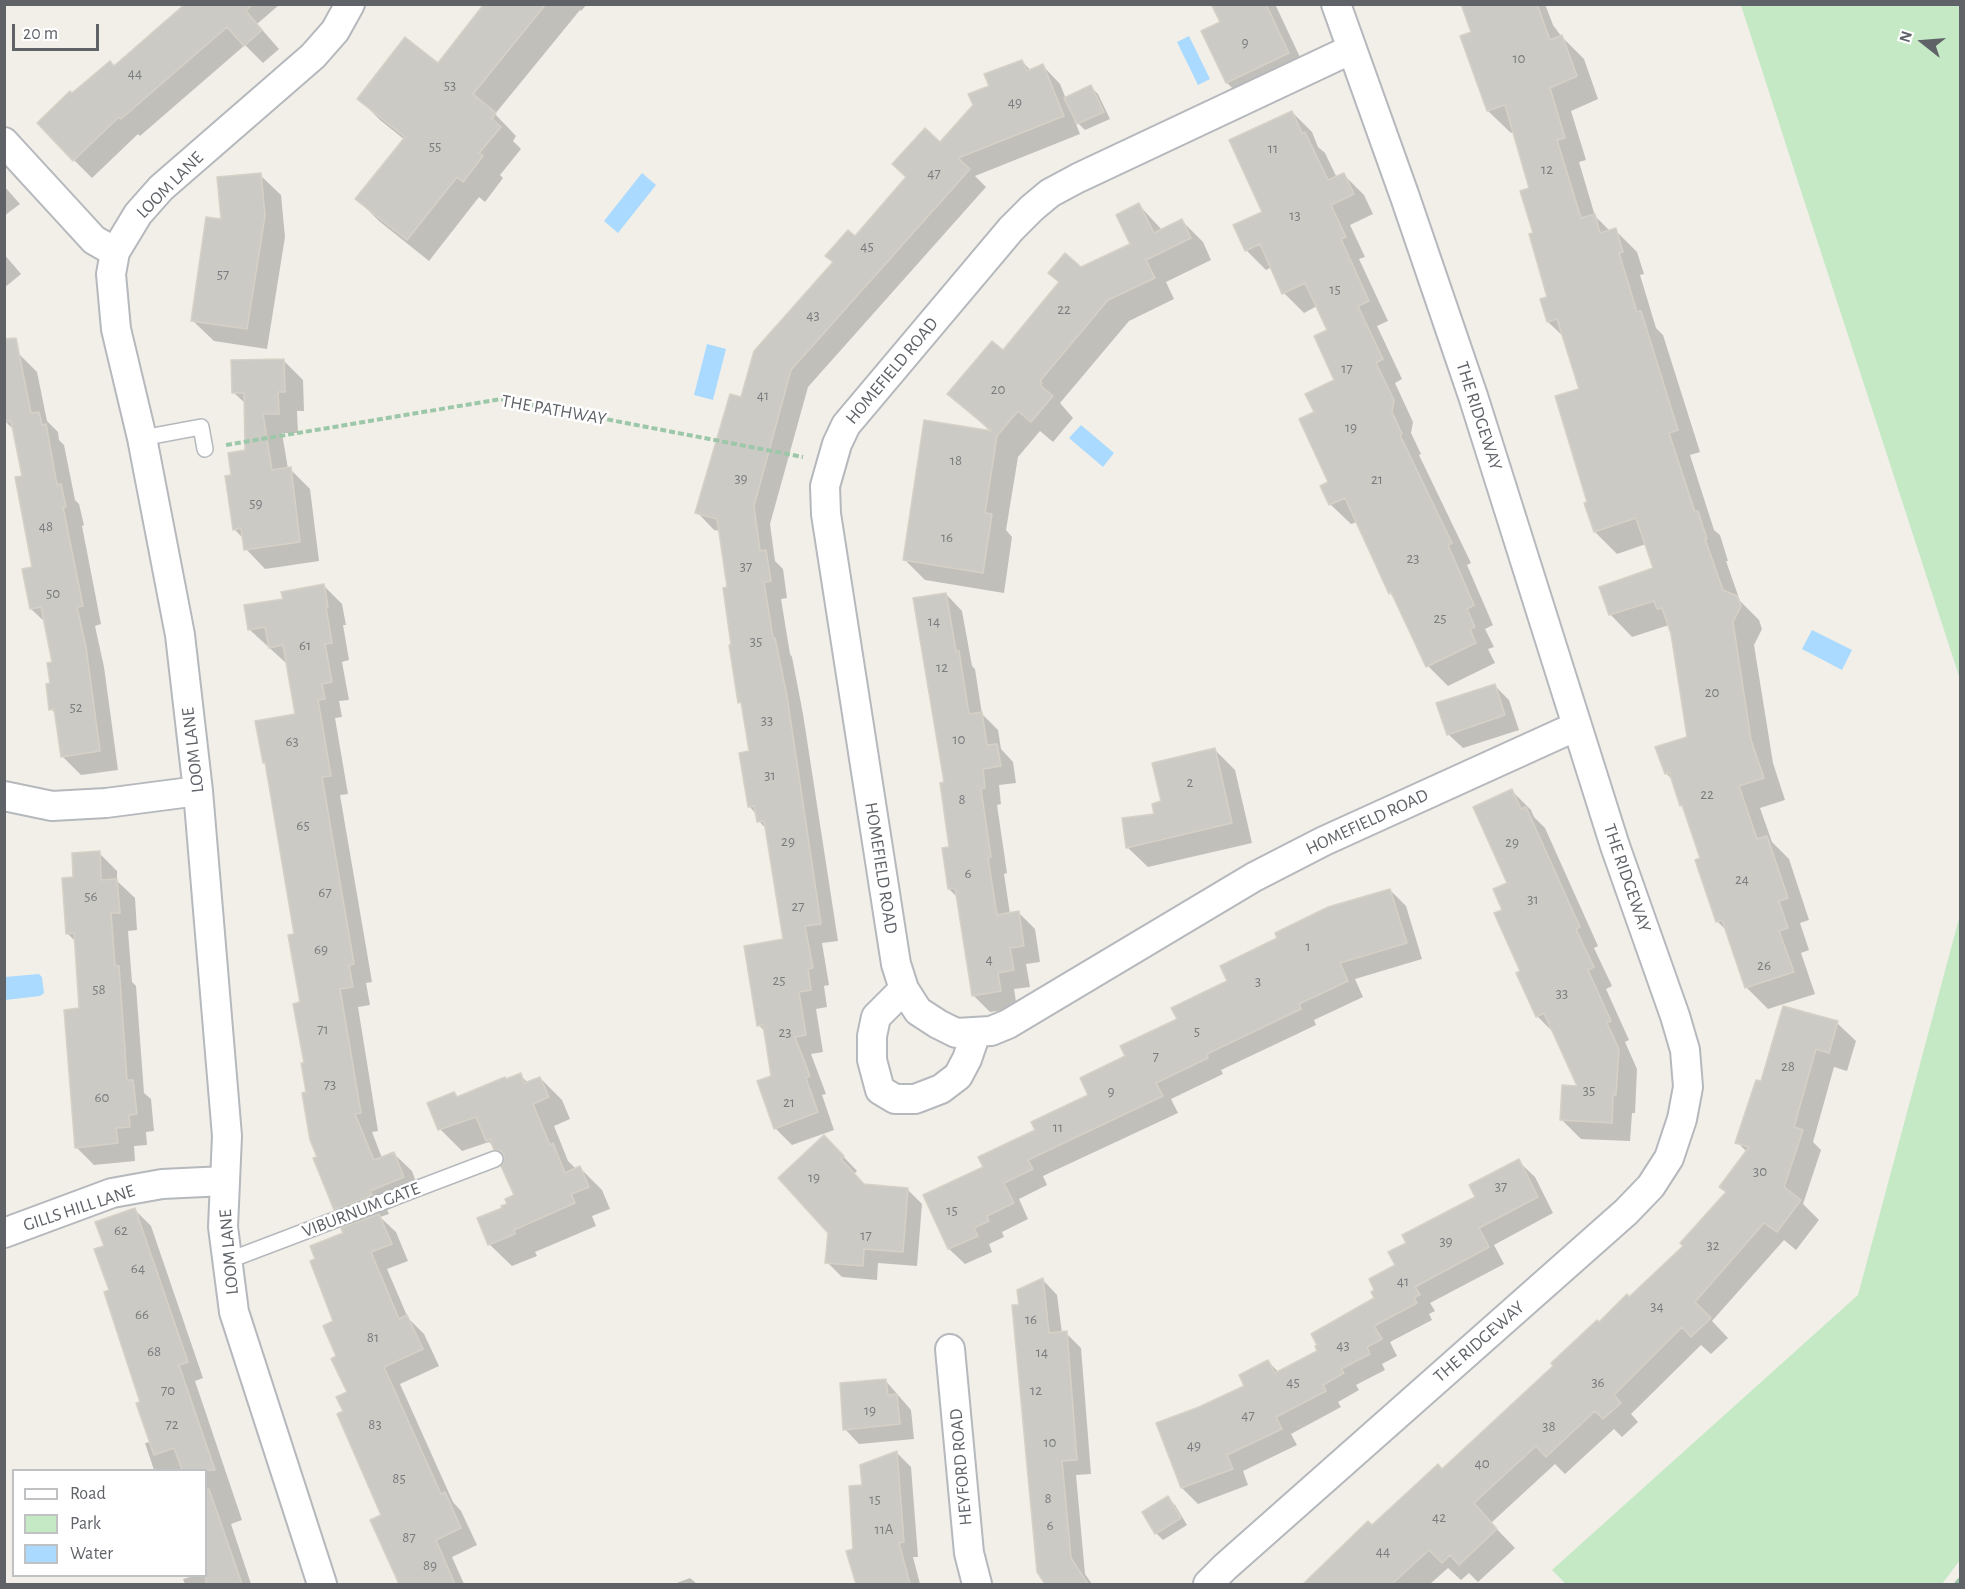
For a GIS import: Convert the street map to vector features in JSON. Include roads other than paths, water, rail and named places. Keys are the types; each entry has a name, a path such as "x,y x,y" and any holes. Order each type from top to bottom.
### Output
{"street":[{"name":"LOOM LANE","path":"322,1584 234,1312 223,1227 227,1136 198,791 180,635 142,438 116,329 111,274 115,252 138,214 161,188 313,56 335,31 350,4"},
{"name":"THE RIDGEWAY","path":"1208,1584 1224,1567 1626,1212 1651,1186 1669,1158 1682,1119 1688,1087 1685,1050 1676,1017 1615,846 1473,396 1336,4"},
{"name":"HOMEFIELD ROAD","path":"1352,49 1078,177 1050,193 1011,229 846,425 830,462 825,486 826,514 894,952 904,988 918,1011 956,1033 991,1031 1008,1024 1254,877 1324,841 1577,726"},
{"path":"4,142 94,240 115,252"},
{"path":"4,796 52,806 106,803 198,791"},
{"path":"904,988 876,1017 872,1036 872,1060 880,1090 896,1099 915,1099 941,1089 958,1076 976,1033"},
{"name":"GILLS HILL LANE","path":"4,1233 112,1194 162,1184 225,1181"},
{"name":"HEYFORD ROAD","path":"950,1349 969,1553 977,1584"}],"lane":[{"path":"142,438 201,427 205,449"},
{"name":"VIBURNUM GATE","path":"227,1261 495,1159"}],"water":[{"path":"1189,36 1210,79 1198,85 1177,42"},
{"path":"642,173 656,185 618,233 604,221"},
{"path":"707,344 726,349 713,400 694,395"},
{"path":"1081,425 1114,453 1103,467 1069,438"},
{"path":"1812,630 1852,650 1842,670 1802,649"},
{"path":"39,974 42,977 44,993 40,996 5,1000 5,977"}]}
